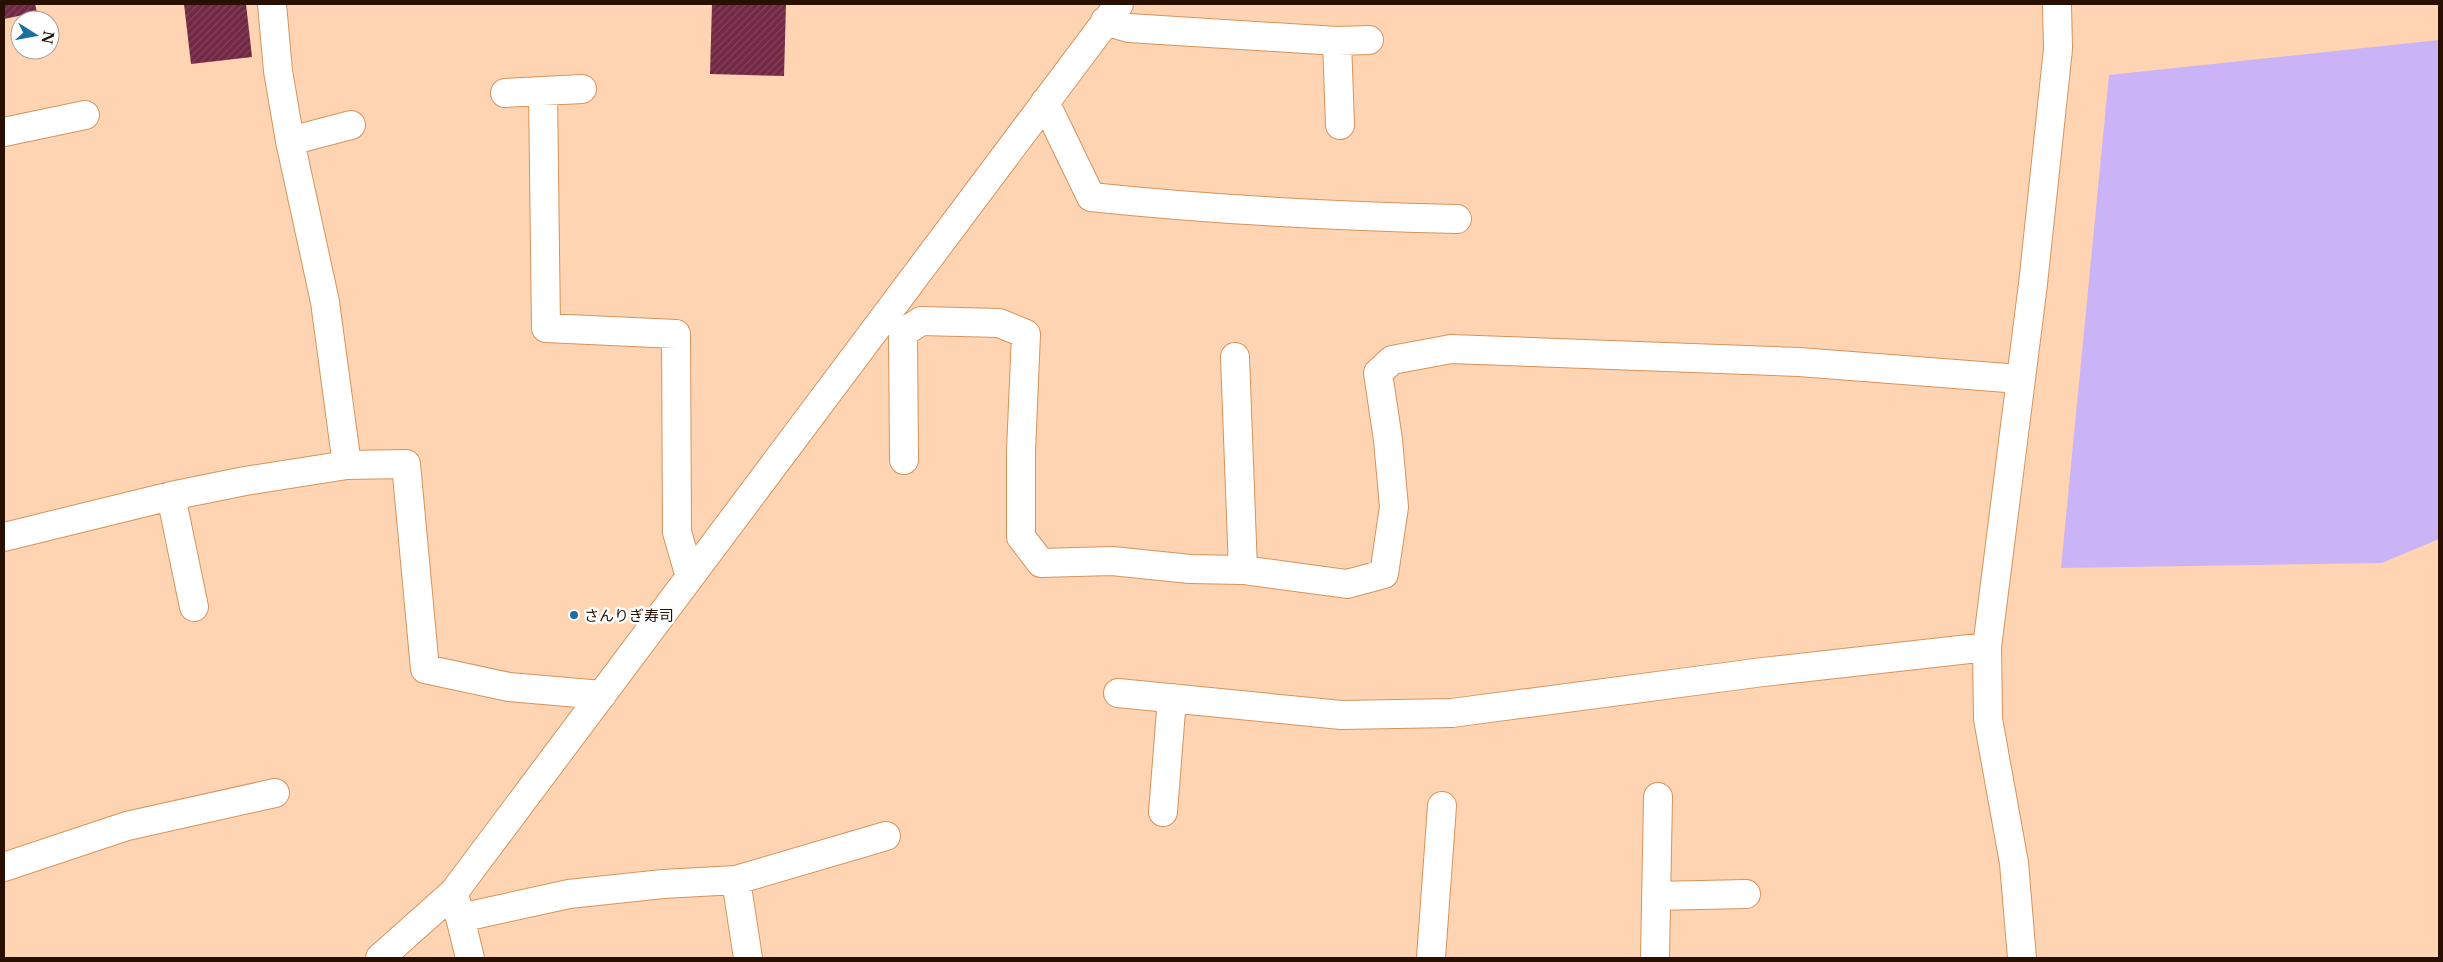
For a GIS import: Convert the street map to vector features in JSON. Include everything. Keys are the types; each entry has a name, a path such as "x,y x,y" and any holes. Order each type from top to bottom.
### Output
{"street":[{"path":"272,4 278,71 290,141 325,302 347,465"},
{"path":"2022,958 2014,863 1988,719 1987,648 2020,378 2034,284 2058,49 2057,4"},
{"path":"380,958 454,892 1112,12 1129,28 1337,41 1368,40"},
{"path":"1337,41 1340,125"},
{"path":"505,93 582,89"},
{"path":"542,92 546,328 676,334 676,532 690,577"},
{"path":"1045,102 1091,197 1190,207 1330,216 1457,218"},
{"path":"4,132 85,115"},
{"path":"290,141 351,124"},
{"path":"904,460 903,333 921,322 999,322 1026,334 1021,451 1021,537 1041,563 1112,561 1190,568 1243,570 1347,584 1384,574 1394,507 1388,440 1378,373 1392,360 1451,348 1799,362 2020,378"},
{"path":"1235,357 1243,570"},
{"path":"4,537 171,496 245,481 347,465 406,464 425,669 509,687 602,695"},
{"path":"171,496 194,607"},
{"path":"1118,693 1340,716 1452,713 1763,672 1987,648"},
{"path":"1163,812 1172,698"},
{"path":"4,868 127,826 275,793"},
{"path":"1655,958 1658,797"},
{"path":"1431,958 1442,806"},
{"path":"460,918 569,894 663,884 736,880 886,836"},
{"path":"736,880 748,958"},
{"path":"454,892 470,958"},
{"path":"1656,896 1746,894"}],"shaded area":[{"path":"2439,40 2439,539 2382,563 2061,568 2109,75"}],"building":[{"path":"4,4 35,4 36,10 10,10 10,18 4,19"},
{"path":"184,4 246,4 252,57 191,64"},
{"path":"712,4 786,4 784,76 710,74"}],"place":[{"name":"さんりぎ寿司","path":"574,615"}]}
